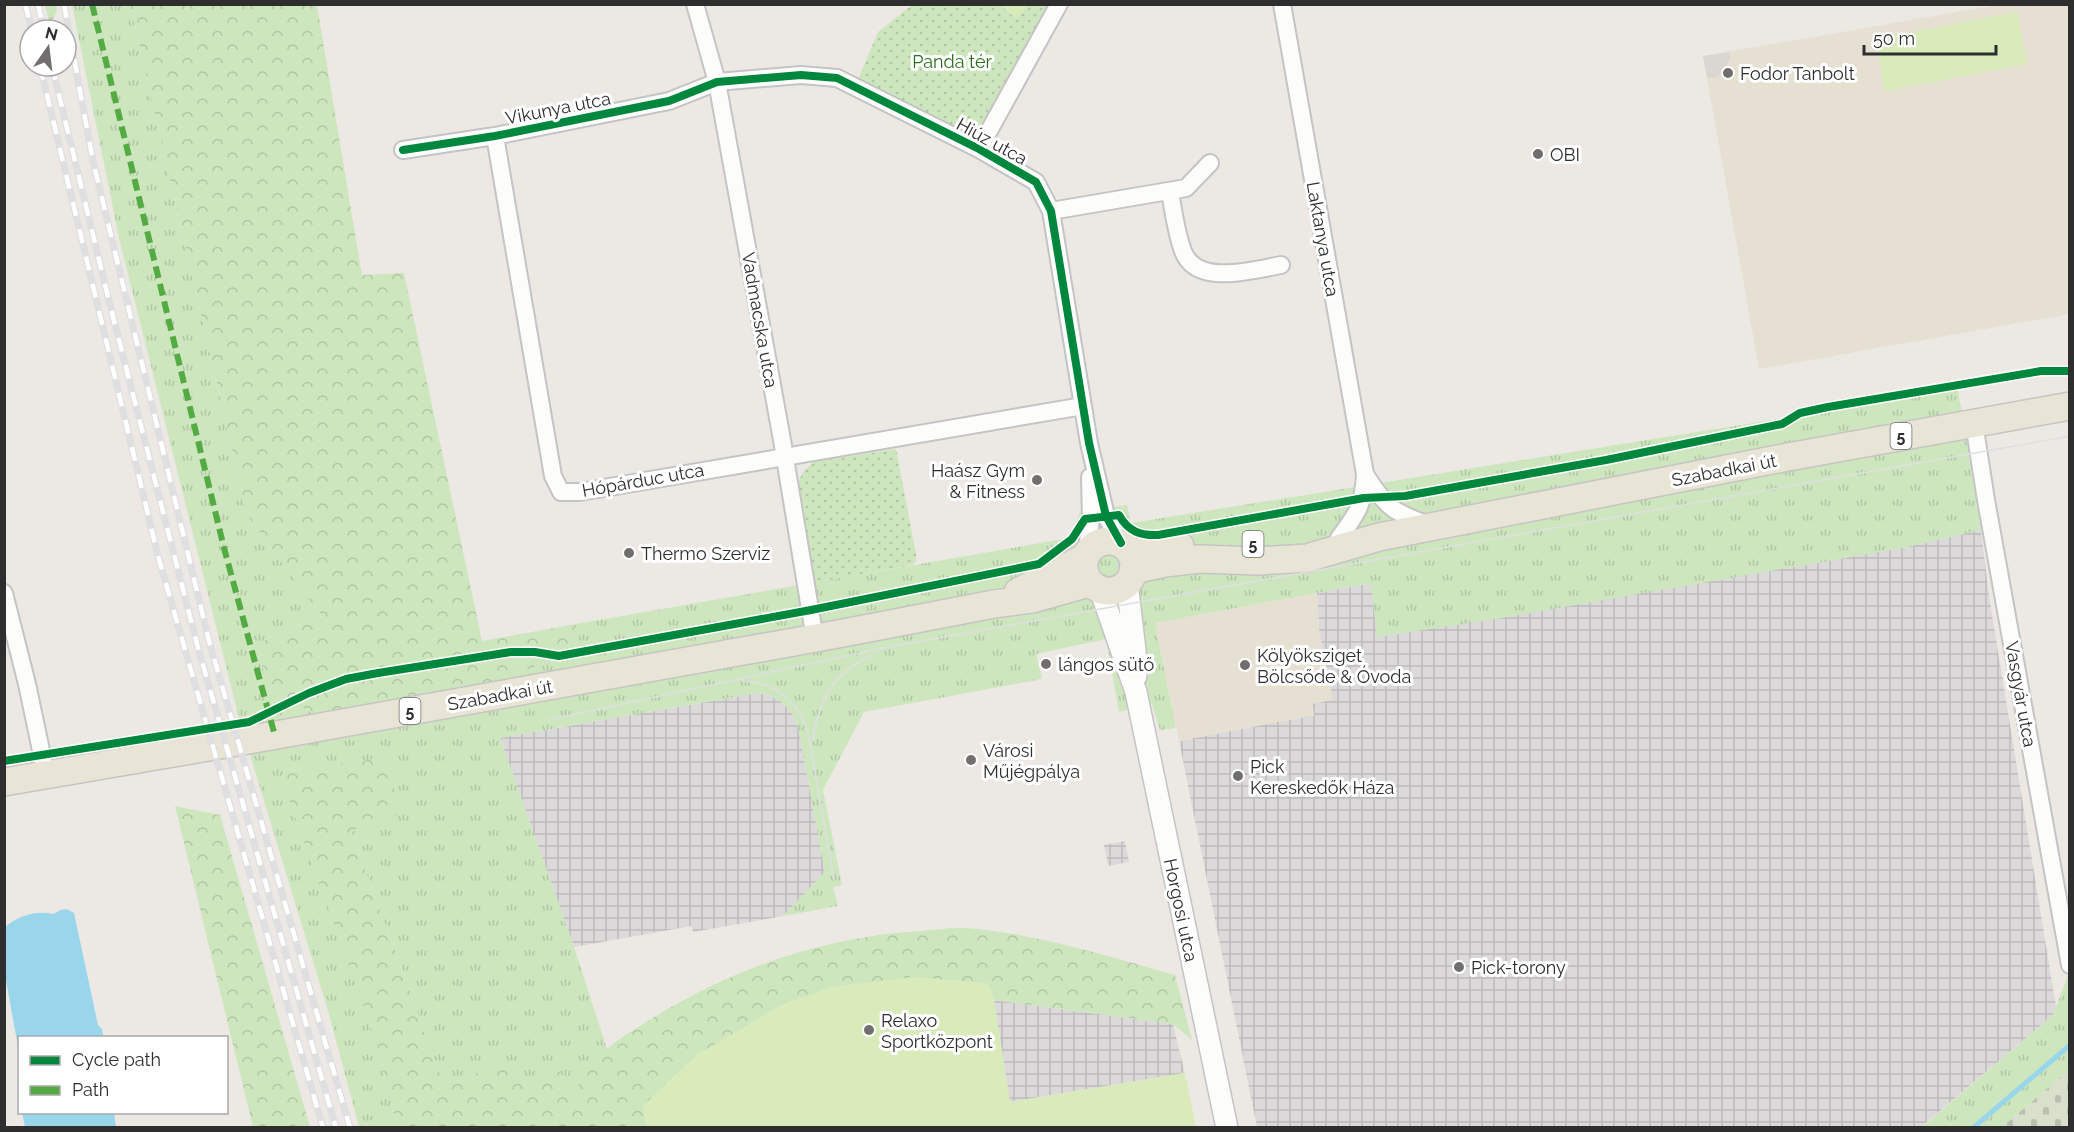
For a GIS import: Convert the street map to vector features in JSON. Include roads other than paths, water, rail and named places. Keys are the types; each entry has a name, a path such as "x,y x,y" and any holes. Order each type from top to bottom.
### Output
{"main road":[{"name":"Szabadkai út","path":"4,782 219,746 814,639 994,604 1090,570 1104,542 1127,561 1165,563 1199,559 1258,561 1307,558 1380,537 1788,457 2070,406"},
{"name":"Szabadkai út","path":"1127,561 1162,549 1205,543 1269,545 1339,538 1380,537"},
{"name":"Szabadkai út","path":"1090,570 1120,587 1127,561"}],"street":[{"name":"Vadmacska utca","path":"695,4 717,82 784,456 814,639"},
{"path":"979,149 1059,4"},
{"name":"Laktanya utca","path":"1282,4 1365,474 1364,498 1359,510 1339,538"},
{"name":"Hiúz utca","path":"717,82 801,75 837,78 979,149 1036,182 1051,211 1089,443 1106,516 1127,561"},
{"name":"Vikunya utca","path":"403,150 495,136 669,101 717,82"},
{"name":"Hópárduc utca","path":"495,136 553,476 561,492 580,492 1083,406"},
{"path":"1051,211 1186,188 1210,163"},
{"path":"1170,191 1183,251 1192,266 1200,270 1234,273 1281,265"},
{"name":"Vasgyár utca","path":"1974,423 2070,965"},
{"name":"Hiúz utca","path":"1089,443 1090,570"},
{"name":"Laktanya utca","path":"1365,474 1379,496 1392,510 1435,527"},
{"name":"Horgosi utca","path":"1127,561 1135,650 1136,692"},
{"name":"Horgosi utca","path":"1090,570 1136,692 1227,1128"},
{"path":"4,593 27,684 46,774"}],"water":[{"path":"67,909 74,913 98,1025 102,1029 103,1036 18,1036 18,1046 5,975 5,927 28,915 53,914"},
{"path":"22,1114 114,1114 116,1127 25,1127"}],"waterway":[{"path":"1973,1128 2070,1045"}],"tram line":[{"path":"548,720 893,646 2070,436"},
{"path":"813,741 819,713 830,689 848,670 872,655"},
{"path":"742,681 767,686 777,691 794,705 800,715 809,738 834,880"}],"railway":[{"path":"25,4 29,18"},
{"path":"38,4 41,18"},
{"path":"64,4 93,161 209,641 350,1128"},
{"path":"43,78 158,556 323,1128"},
{"path":"55,78 110,305 197,644 336,1128"}],"place":[{"name":"Fodor Tanbolt","path":"1728,73"},
{"name":"OBI","path":"1538,154"},
{"name":"Haász Gym & Fitness","path":"1037,480"},
{"name":"Thermo Szerviz","path":"629,553"},
{"name":"lángos sütő","path":"1046,664"},
{"name":"Kölyöksziget Bölcsőde & Óvoda","path":"1245,665"},
{"name":"Városi Műjégpálya","path":"971,760"},
{"name":"Pick Kereskedők Háza","path":"1238,776"},
{"name":"Pick-torony","path":"1459,967"},
{"name":"Relaxo Sportközpont","path":"869,1030"}],"park label":[{"name":"Panda tér","path":"952,61"}]}
